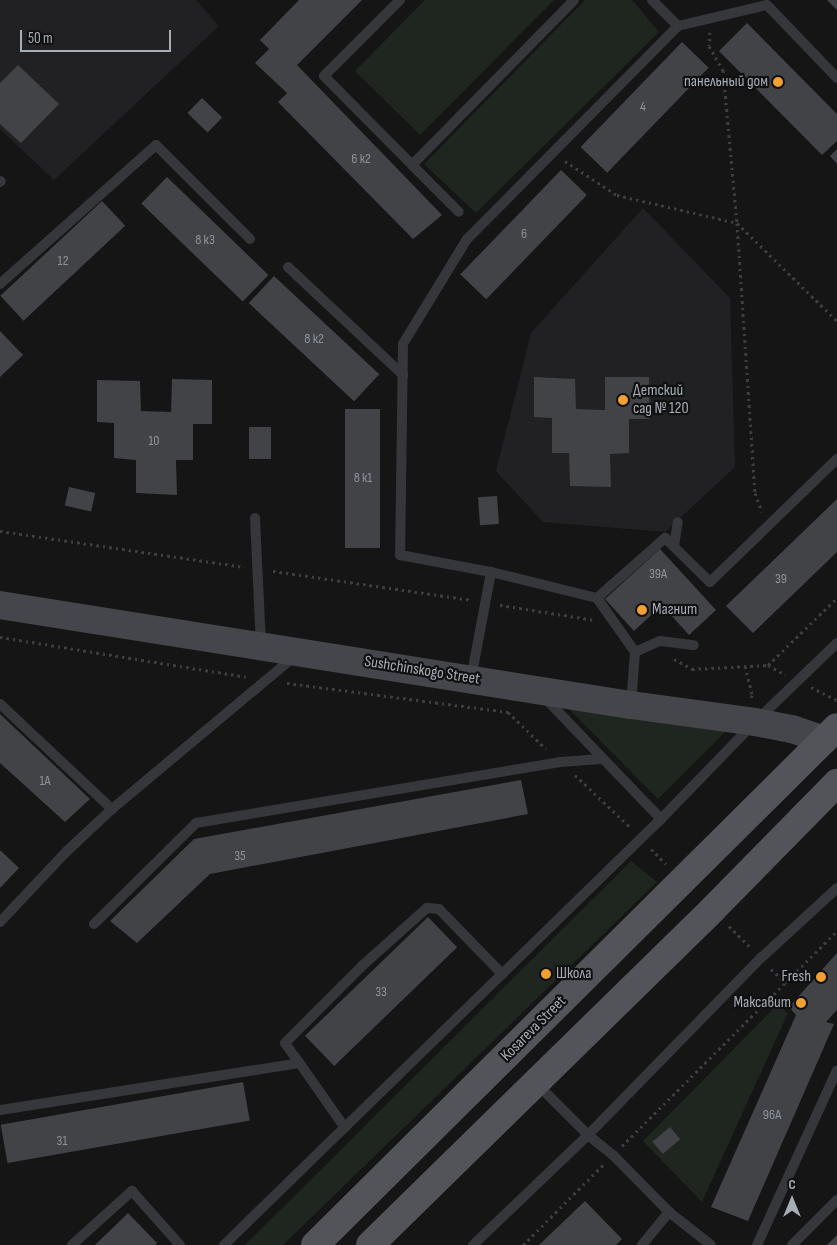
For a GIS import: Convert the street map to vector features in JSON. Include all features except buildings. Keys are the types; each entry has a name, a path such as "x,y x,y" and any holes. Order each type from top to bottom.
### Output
{"main road":[{"name":"Kosareva Street","path":"315,1245 833,740"},
{"path":"370,1245 534,1082 713,909 837,783"}],"street":[{"name":"Sushchinskogo Street","path":"2,607 471,678 631,705 749,721 792,729 833,740"}],"lane":[{"path":"400,0 324,76 459,212"},
{"path":"412,165 574,0"},
{"path":"652,0 678,26"},
{"path":"631,705 635,652 597,598 491,572 400,554 403,344 467,240 678,26 767,2 837,78"},
{"path":"0,284 156,145 250,240"},
{"path":"288,267 403,375"},
{"path":"597,598 665,538 710,582 837,459"},
{"path":"255,518 261,646"},
{"path":"674,546 678,522"},
{"path":"471,678 487,603 491,572"},
{"path":"635,652 660,641 694,645"},
{"path":"224,1245 502,974 749,721 837,643"},
{"path":"0,922 66,852 112,809 299,652"},
{"path":"537,689 602,759 658,815"},
{"path":"0,704 112,809"},
{"path":"94,924 196,823 560,762 602,759"},
{"path":"473,1245 588,1135 761,958 837,888"},
{"path":"344,1128 285,1043 364,965 427,908 439,909 502,974"},
{"path":"0,1110 299,1063"},
{"path":"757,1245 761,1242 837,1070"},
{"path":"534,1082 588,1135 613,1155 669,1212 711,1245"},
{"path":"72,1245 132,1191 180,1245"},
{"path":"792,1245 837,1200"},
{"path":"642,1245 669,1212"}],"path":[{"path":"710,18 709,46 723,70 737,223 755,492 767,527"},
{"path":"552,154 582,170 617,195 737,223 837,322"},
{"path":"0,530 614,623"},
{"path":"650,646 692,669 768,665 837,598"},
{"path":"0,637 267,680 508,712 599,797 630,829 658,815"},
{"path":"745,666 752,695 749,721"},
{"path":"523,1245 837,931"}],"shaded area":[{"path":"0,0 196,0 219,26 54,180 0,129"},
{"path":"425,0 554,0 420,135 355,71"},
{"path":"585,0 632,0 659,32 476,213 424,164"},
{"name":"Детский сад № 120","path":"643,208 730,298 735,467 665,532 543,522 496,471 531,333"},
{"path":"559,699 730,727 658,799"},
{"path":"631,861 657,882 283,1245 245,1245"},
{"path":"778,1004 788,1013 702,1202 643,1141"}],"place":[{"name":"панельный дом","path":"778,82"},
{"name":"Детский сад № 120","path":"623,400"},
{"name":"Магнит","path":"642,610"},
{"name":"Школа","path":"546,974"},
{"name":"Fresh","path":"821,977"},
{"name":"Максавит","path":"801,1003"}]}
